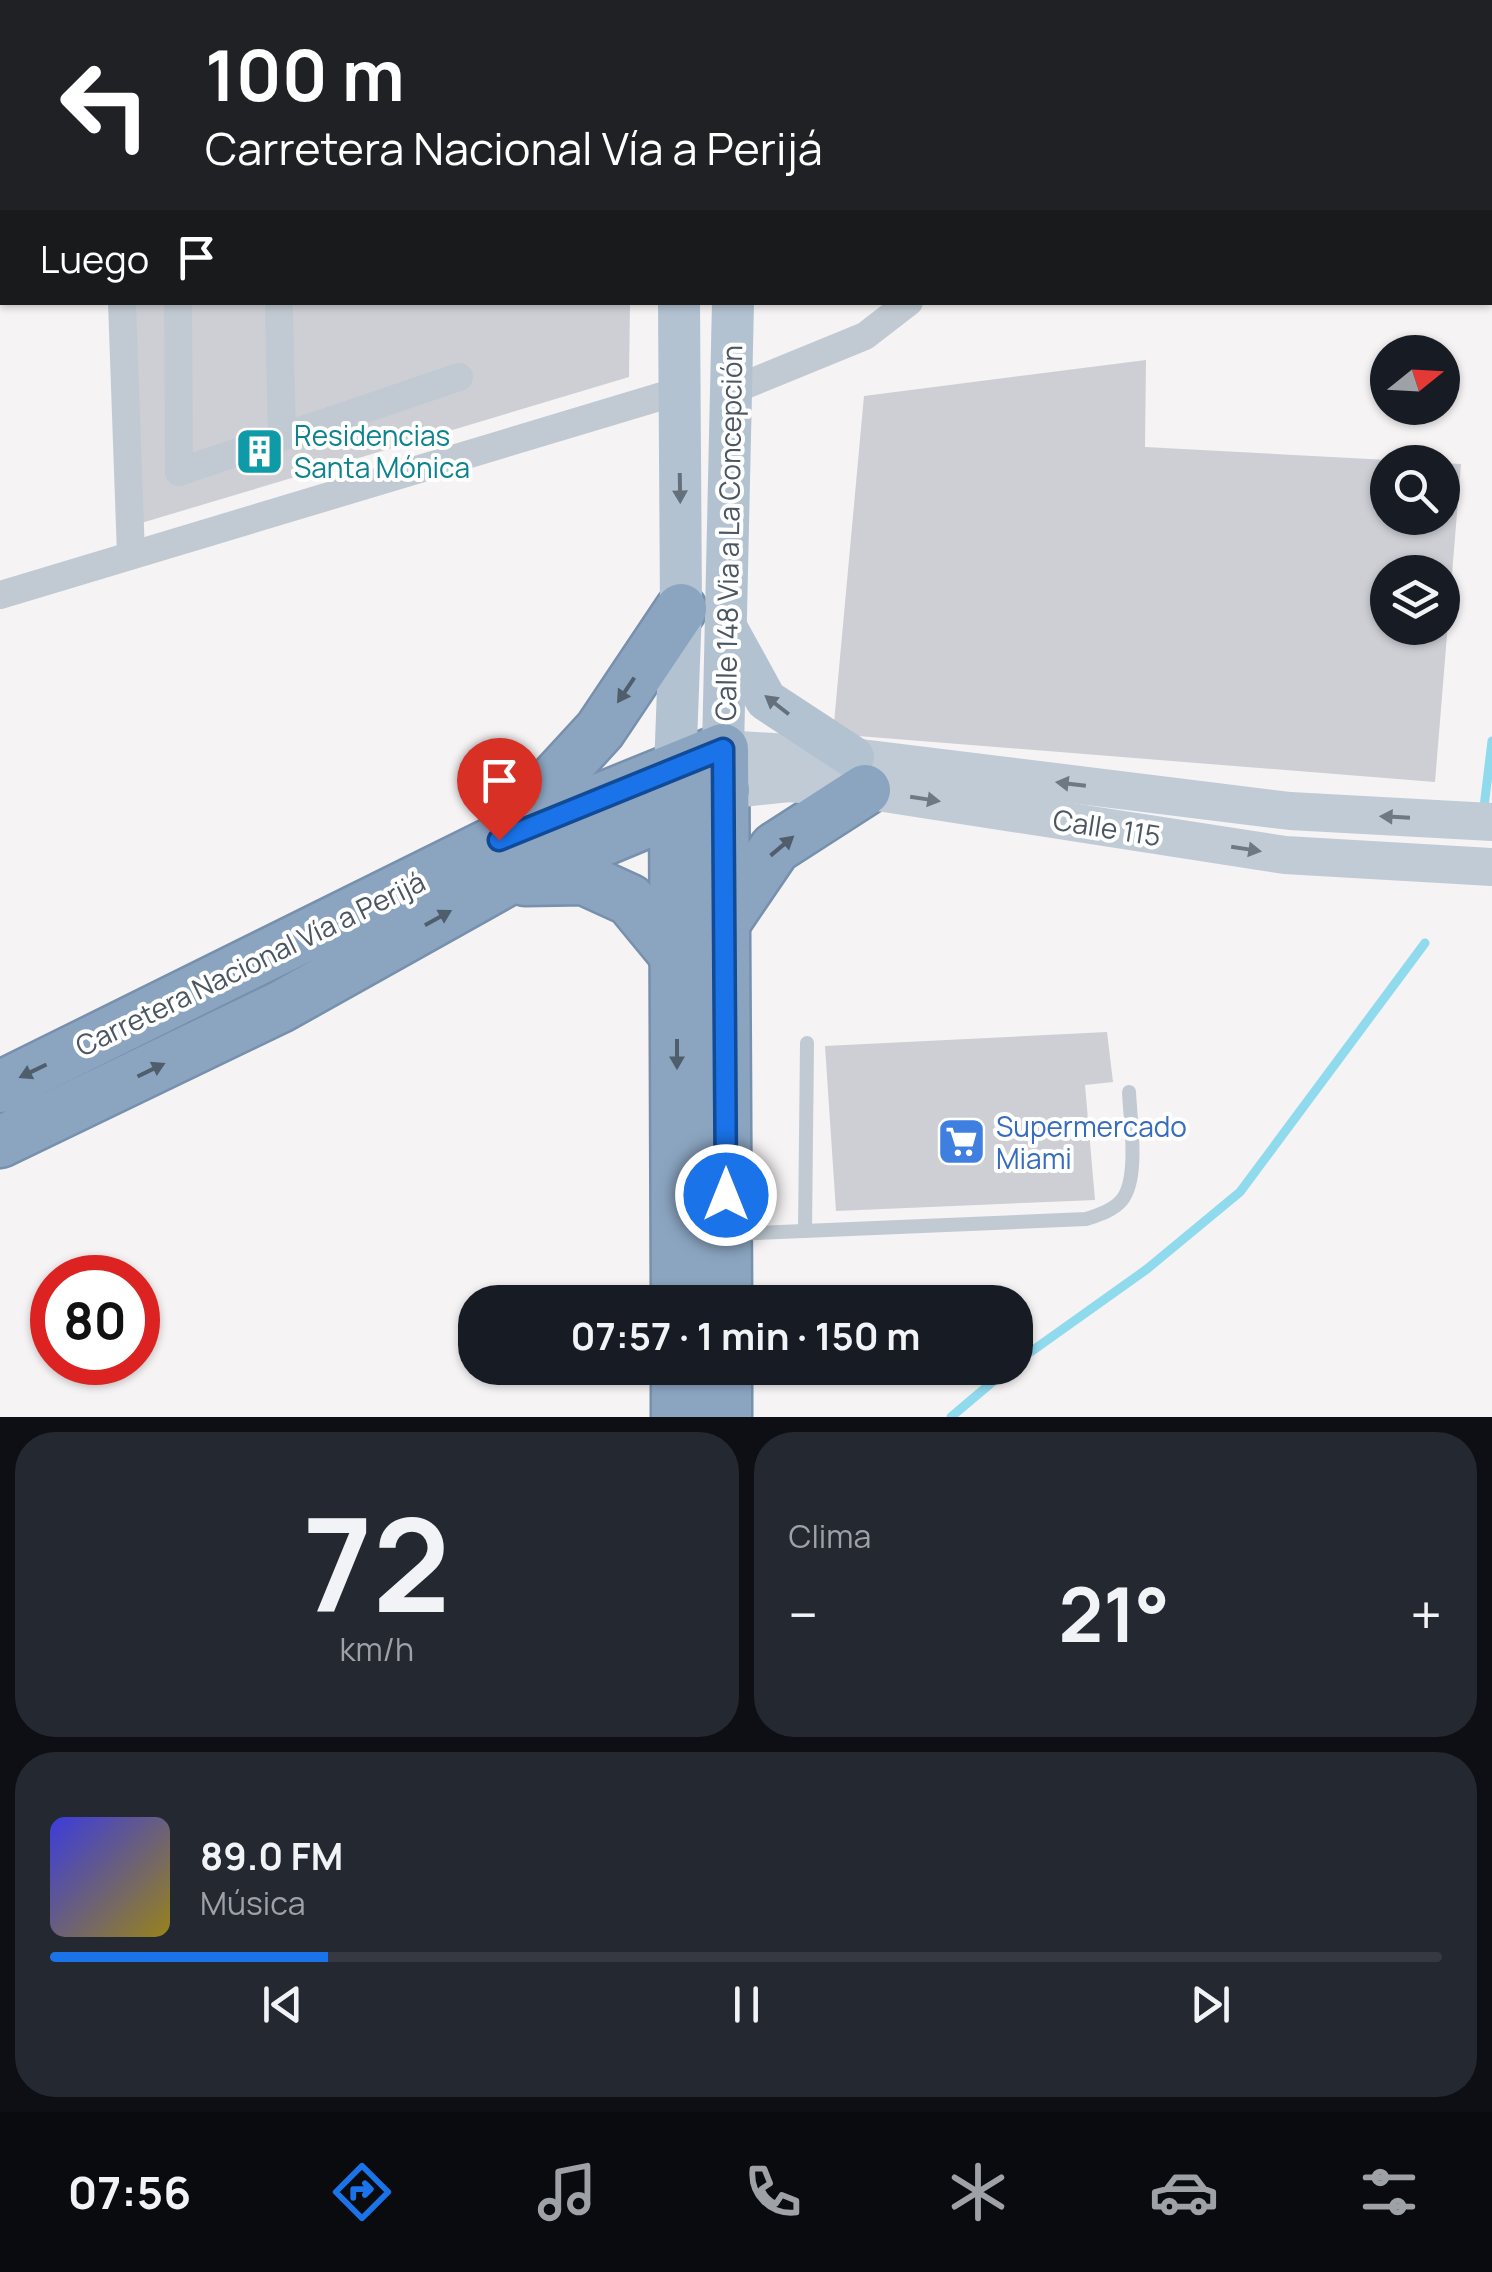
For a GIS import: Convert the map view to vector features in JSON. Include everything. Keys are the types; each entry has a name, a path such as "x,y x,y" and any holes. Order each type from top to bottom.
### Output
{"highway":[{"path":"676,956 630,900 584,880 502,860 600,730 681,609"},
{"name":"Carretera Nacional Vía a Perijá","path":"0,1087 502,860 724,769"},
{"name":"Calle 148 Via a La Concepción","path":"724,769 726,1285"},
{"path":"724,923 775,848 859,774"},
{"name":"Calle 148 Via a La Concepción","path":"675,788 677,1285"},
{"name":"Carretera Nacional Vía a Perijá","path":"0,1142 280,1008 502,860"},
{"path":"677,1385 677,1417"},
{"path":"726,1385 726,1417"}],"main road":[{"name":"Calle 148 Via a La Concepción","path":"675,788 681,609 679,305"},
{"name":"Calle 148 Via a La Concepción","path":"724,769 733,305"},
{"path":"727,629 766,700 859,774"}],"street":[{"path":"122,305 131,555"},
{"path":"178,305 180,472 459,377"},
{"path":"733,390 865,336 905,305"},
{"path":"279,310 282,437"},
{"path":"0,595 678,390"},
{"name":"Calle 115","path":"724,769 789,784 859,774 1290,811 1492,822"},
{"name":"Calle 115","path":"859,774 1286,855 1492,867"}],"lane":[{"path":"805,1231 807,1043"},
{"path":"726,1234 1086,1219 1105,1213 1120,1202 1129,1186 1129,1092"}],"building":[{"name":"Residencias Santa Mónica","path":"132,305 630,305 629,377 138,524"},
{"path":"1146,360 1145,447 1370,459 1370,535 1455,535 1454,555 1370,555 1370,645 1446,645 1435,782 833,734 864,396"},
{"name":"Supermercado Miami","path":"1107,1032 1113,1082 1085,1085 1095,1200 836,1211 825,1046"}],"waterway":[{"path":"1484,807 1492,741"},
{"path":"1033,1350 1147,1269 1240,1192 1425,943"},
{"path":"951,1417 989,1385"}],"place":[{"name":"Residencias Santa Mónica","path":"259,451"},
{"name":"Supermercado Miami","path":"961,1142"}],"route":[{"path":"499,840 723,749 726,1195"}]}
